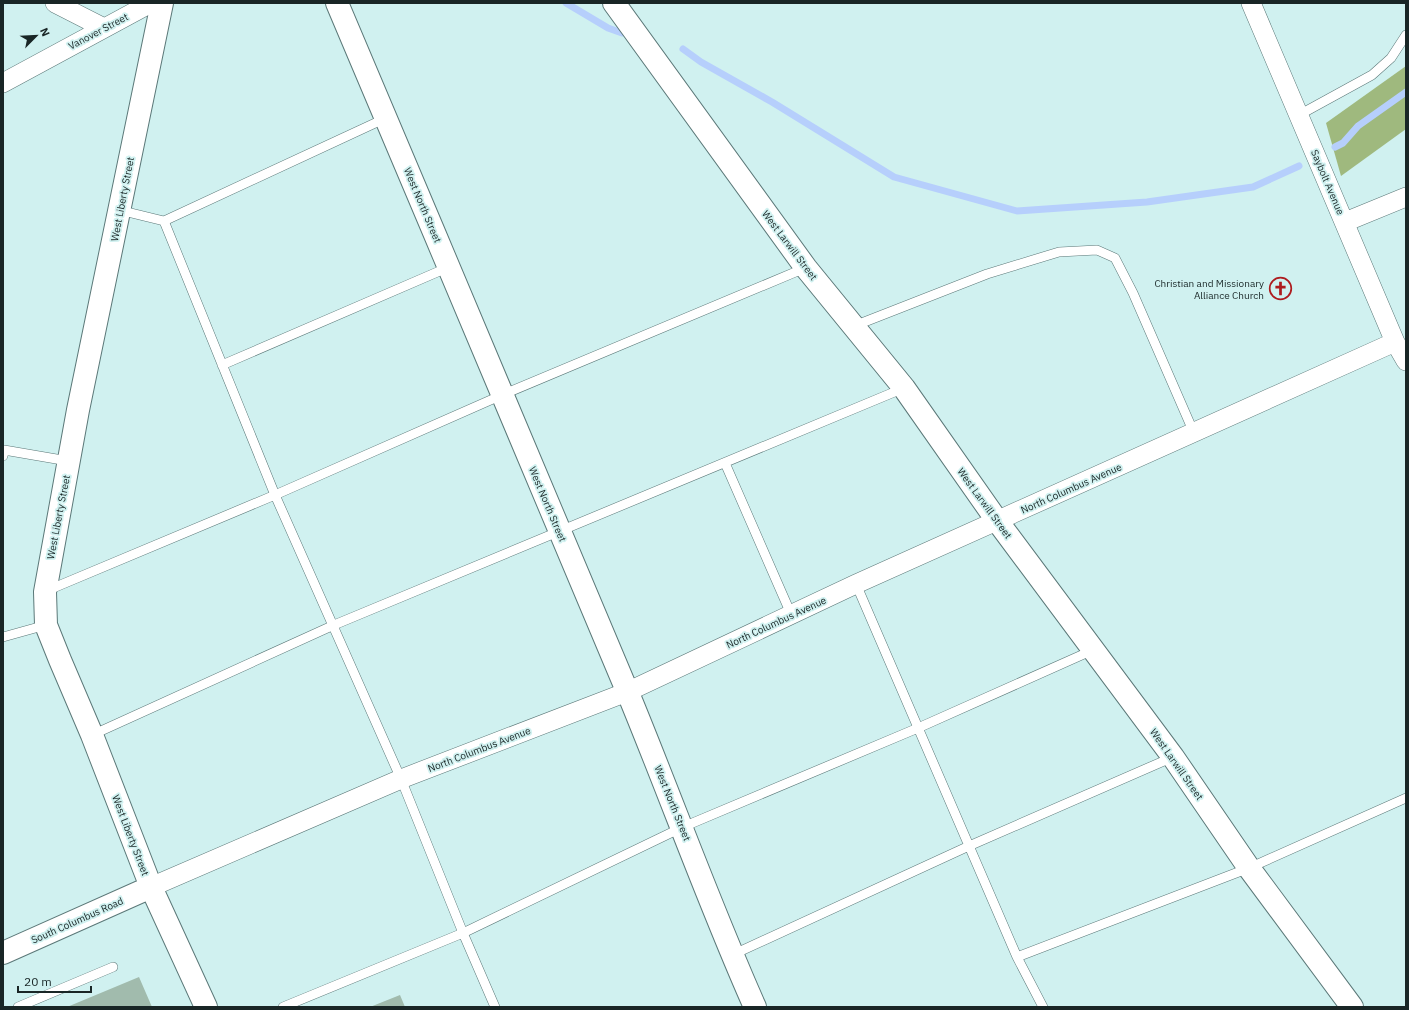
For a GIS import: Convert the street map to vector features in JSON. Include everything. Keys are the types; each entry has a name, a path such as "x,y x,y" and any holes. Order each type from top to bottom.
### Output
{"street":[{"path":"55,3 104,28"},
{"name":"Vanover Street","path":"3,83 150,3"},
{"name":"West Liberty Street","path":"162,3 68,461 45,592 46,625 92,735 151,887 206,1007"},
{"name":"West North Street","path":"337,3 627,692 683,827 732,955 755,1007"},
{"name":"West Larwill Street","path":"614,3 806,268 904,388 998,522 1173,757 1249,868 1352,1007"},
{"name":"Saybolt Avenue","path":"1251,3 1395,342 1406,361"},
{"path":"1345,222 1406,197"},
{"name":"North Columbus Avenue","path":"151,887 401,779 627,692 856,584 998,522 1395,342"},
{"name":"South Columbus Road","path":"3,953 151,887"}],"lane":[{"path":"1299,115 1372,75 1391,58 1406,34"},
{"path":"119,210 164,221 386,118"},
{"path":"164,221 275,495 334,625 401,779 463,933 495,1007"},
{"path":"854,326 987,274 1059,252 1097,250 1115,258 1133,293 1194,433"},
{"path":"222,365 449,267"},
{"path":"45,592 275,495 502,395 806,268"},
{"path":"92,735 334,625 904,388"},
{"path":"4,453 68,461"},
{"path":"725,463 791,614"},
{"path":"856,584 1018,957 1043,1007"},
{"path":"3,637 46,625"},
{"path":"283,1007 463,933 683,827 918,728 1094,649"},
{"path":"732,955 969,846 1173,757"},
{"path":"1018,957 1249,868 1406,798"},
{"path":"18,1007 113,967"}],"green space":[{"path":"1406,66 1406,129 1341,176 1326,123"}],"building":[{"path":"139,977 152,1007 67,1007"},
{"path":"400,995 405,1007 370,1007"}],"waterway":[{"path":"566,3 608,28 622,33"},
{"path":"683,49 701,62 772,102 894,177 1017,211 1147,202 1253,187 1299,166"},
{"path":"1335,147 1343,143 1358,126 1406,92"}],"place":[{"name":"Christian and Missionary Alliance Church","path":"1280,289"}]}
